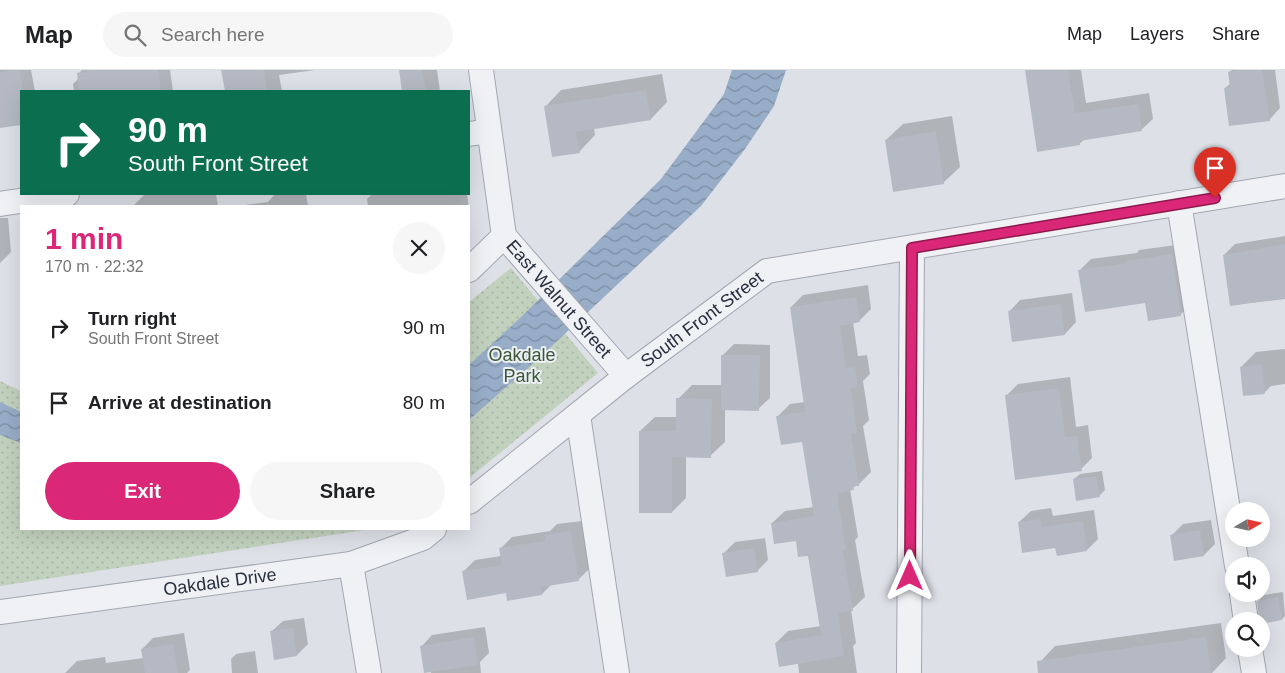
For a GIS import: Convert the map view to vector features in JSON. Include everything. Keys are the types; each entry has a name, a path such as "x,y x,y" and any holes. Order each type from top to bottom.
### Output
{"street":[{"name":"East Walnut Street","path":"481,70 479,132 504,236 626,376"},
{"name":"South Front Street","path":"626,376 768,271 1285,186"},
{"path":"0,204 60,195"},
{"path":"1179,203 1236,557"},
{"path":"470,269 504,236"},
{"path":"909,673 912,248"},
{"path":"470,501 626,376"},
{"path":"578,414 617,673"},
{"name":"Oakdale Drive","path":"0,612 351,564 423,538 433,530"},
{"path":"351,564 369,673"},
{"path":"1251,657 1254,673"}],"green space":[{"name":"Oakdale Park","path":"511,268 598,373 470,477 470,301"},
{"path":"0,381 20,391 20,530 364,530 0,586"}],"water":[{"path":"732,70 786,70 774,106 745,149 701,206 539,358 470,419 470,364 519,319 661,179 724,94"},
{"path":"0,402 20,412 20,443 0,435"}],"building":[{"path":"20,70 23,90 20,90 20,125 0,128 0,72"},
{"path":"86,70 158,70 161,90 79,90 77,73 86,72"},
{"path":"221,70 264,70 267,90 225,90"},
{"path":"399,70 422,70 426,90 402,90"},
{"path":"1025,70 1068,70 1075,113 1138,104 1142,131 1079,141 1080,145 1037,152"},
{"path":"1262,70 1270,121 1229,126 1224,88 1230,87 1228,72"},
{"path":"646,90 651,120 576,132 580,153 552,157 544,106"},
{"path":"936,131 944,184 893,192 885,140"},
{"path":"1285,244 1285,298 1230,306 1223,255"},
{"path":"1172,254 1181,316 1148,321 1145,303 1085,312 1078,270"},
{"path":"856,297 860,322 840,326 846,368 855,367 858,387 851,388 857,433 851,434 859,486 853,486 854,490 837,493 846,550 843,551 853,611 838,613 844,656 779,667 775,643 821,635 808,556 798,557 796,541 774,544 771,523 814,516 802,442 781,445 776,416 805,412 790,307"},
{"path":"1061,304 1065,335 1012,342 1008,311"},
{"path":"721,355 760,355 759,411 721,410"},
{"path":"1262,364 1265,394 1243,396 1240,367"},
{"path":"1059,388 1065,437 1077,436 1082,471 1015,480 1005,395"},
{"path":"676,398 712,399 711,458 672,457 672,513 639,513 639,431 676,431"},
{"path":"1096,476 1100,497 1076,501 1073,479"},
{"path":"1040,519 1042,527 1083,521 1087,551 1057,556 1055,548 1022,553 1018,522"},
{"path":"1200,530 1204,556 1174,561 1170,535"},
{"path":"571,531 579,581 541,587 542,595 507,601 506,593 467,600 462,571 502,565 499,548 545,541 545,535"},
{"path":"754,548 758,572 726,577 722,553"},
{"path":"1278,597 1282,620 1270,622 1270,612 1258,612 1257,602 1270,602 1270,599"},
{"path":"293,628 297,656 274,660 270,631"},
{"path":"474,637 478,665 424,673 420,646"},
{"path":"1206,637 1211,673 1038,673 1037,661"},
{"path":"173,644 178,673 145,673 141,649"}],"route":[{"path":"910,576 912,248 1215,198"}]}
